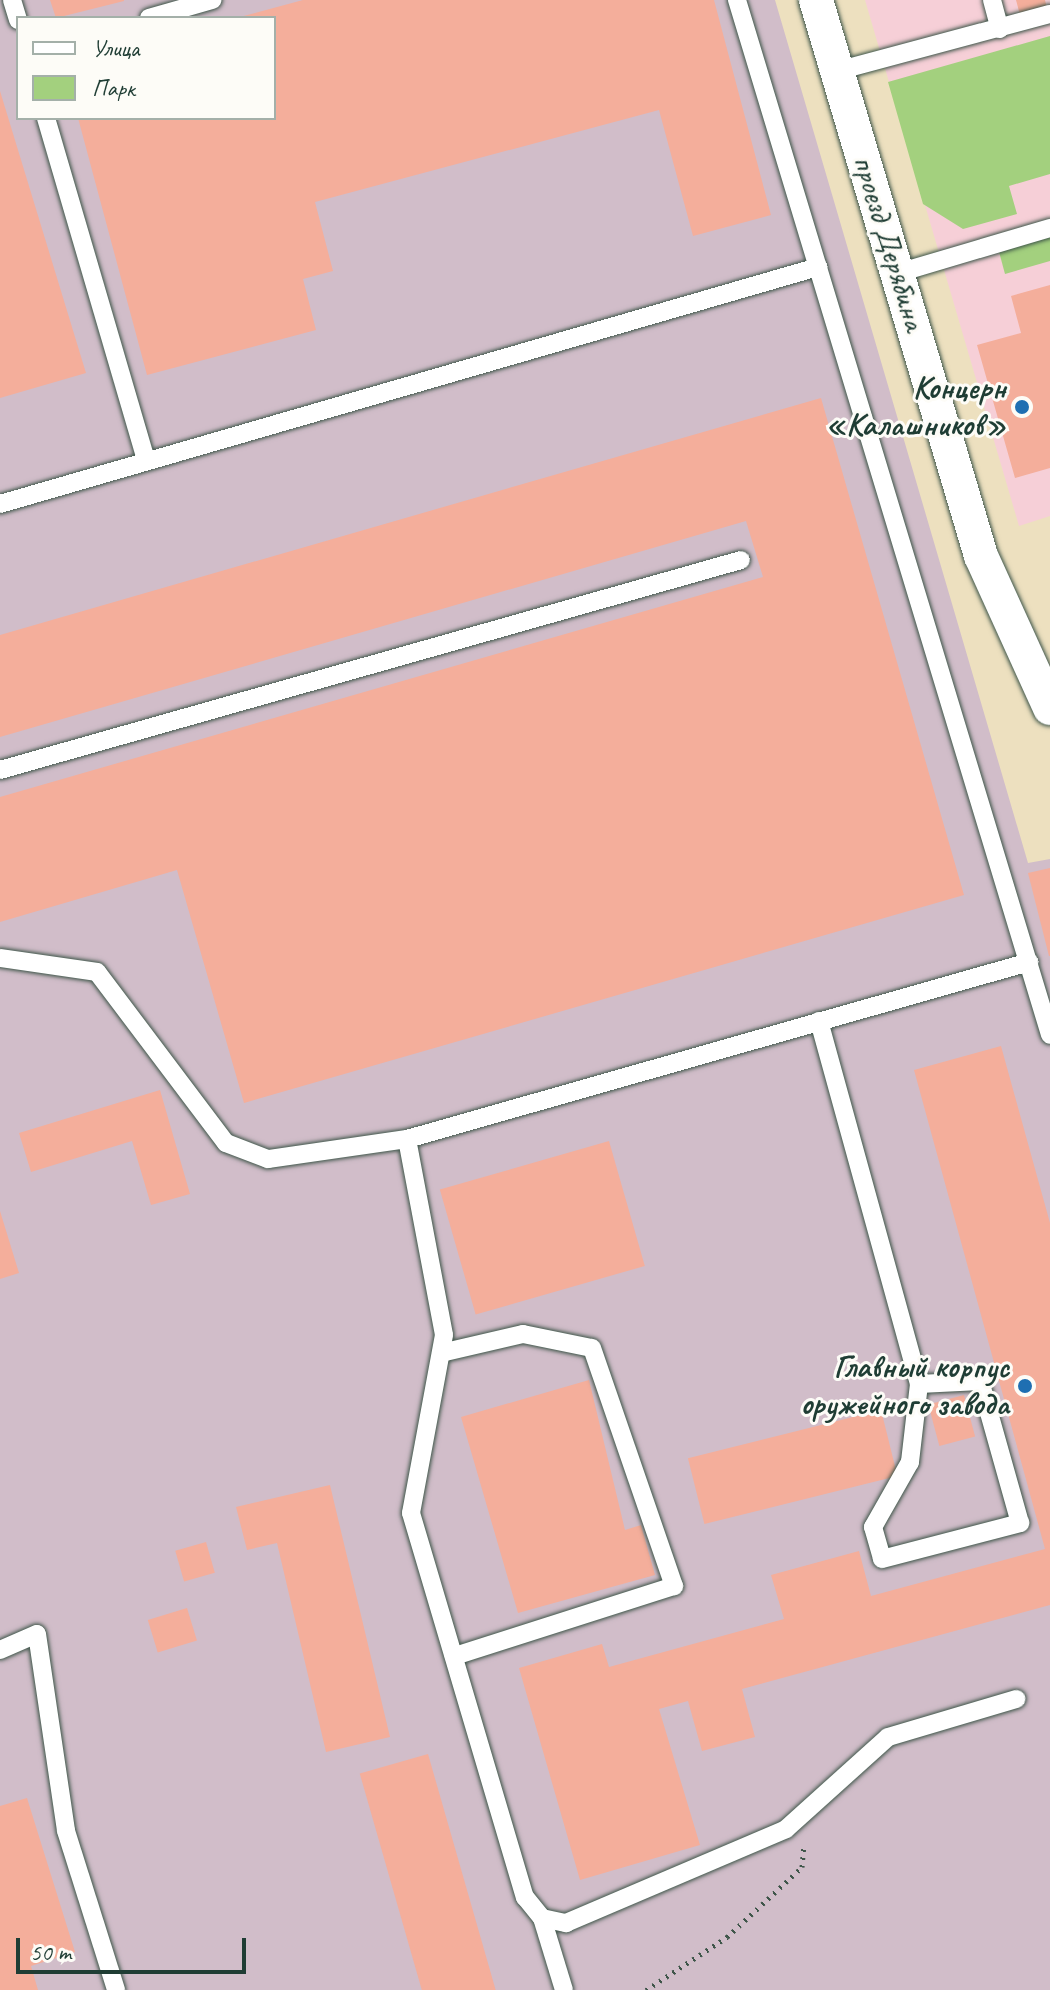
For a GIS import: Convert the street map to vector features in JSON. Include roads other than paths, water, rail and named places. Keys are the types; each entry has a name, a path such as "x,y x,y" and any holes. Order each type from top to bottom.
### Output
{"street":[{"name":"проезд Дерябина","path":"816,0 981,556 1050,708"}],"lane":[{"path":"156,16 212,0"},
{"path":"737,0 1050,1035"},
{"path":"992,0 1000,29"},
{"path":"837,71 1050,14"},
{"path":"47,120 146,461"},
{"path":"898,273 1050,228"},
{"path":"0,504 818,267"},
{"path":"0,770 741,560"},
{"path":"0,958 97,972 226,1143 268,1159 407,1139 1029,962"},
{"path":"819,1021 919,1384 910,1462 873,1527 882,1559 1020,1523 980,1381 919,1384"},
{"path":"407,1139 444,1335 411,1513 525,1897 542,1918 564,1990"},
{"path":"441,1353 523,1334 592,1348 674,1586 454,1656"},
{"path":"0,1650 37,1634 66,1831 116,1990"},
{"path":"542,1918 566,1923 786,1829 888,1737 1016,1699"}],"place":[{"name":"Концерн «Калашников»","path":"1022,407"},
{"name":"Главный корпус оружейного завода","path":"1025,1386"}]}
